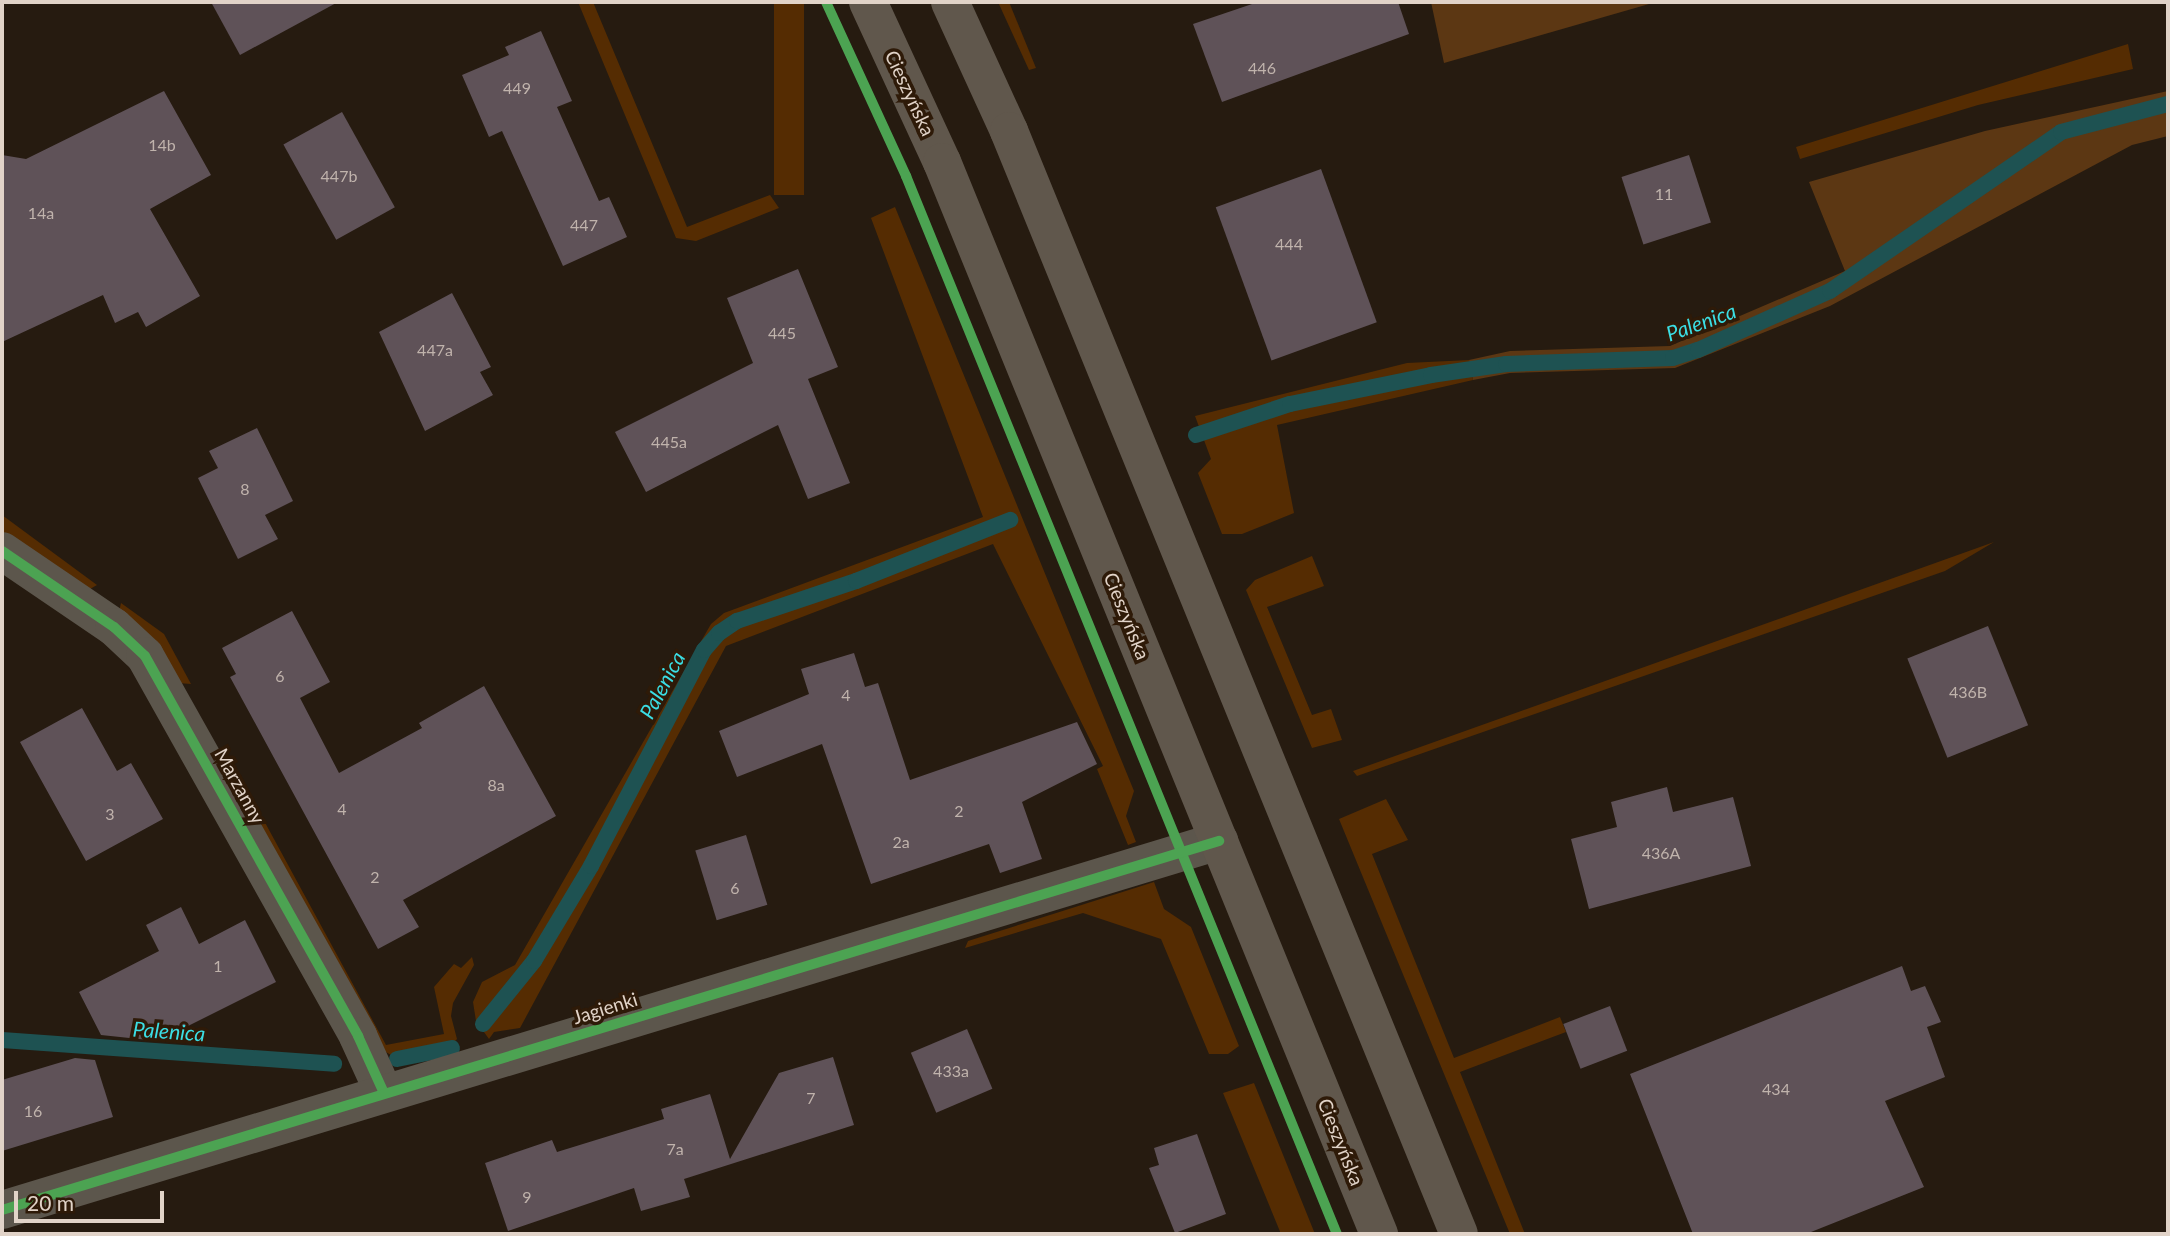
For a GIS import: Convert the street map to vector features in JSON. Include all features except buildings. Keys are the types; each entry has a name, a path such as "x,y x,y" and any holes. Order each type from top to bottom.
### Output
{"main road":[{"name":"Cieszyńska","path":"868,2 942,162 1379,1234"},
{"path":"950,2 1009,131 1459,1234"}],"street":[{"name":"Marzanny","path":"2,551 114,627 145,656 358,1036 384,1093"},
{"name":"Jagienki","path":"2,1210 1219,841"}],"shaded area":[{"path":"578,2 593,2 687,227 770,195 779,208 696,241 676,238"},
{"path":"774,2 804,2 804,195 774,195"},
{"path":"998,2 1009,2 1036,68 1029,70"},
{"path":"1431,2 1656,2 1444,63"},
{"path":"2128,44 2133,69 1978,105 1800,159 1796,147"},
{"path":"2168,91 2168,136 2132,145 1830,306 1675,368 1510,373 1473,380 1469,360 1510,351 1670,346 1845,271 1809,182 1985,131"},
{"path":"895,207 1134,791 1126,816 1136,842 1128,845 1097,769 1103,766 993,544 726,646 520,1028 494,1032 489,1039 476,1021 473,1002 482,982 515,965 711,624 724,613 983,517 871,218 862,222"},
{"path":"1469,360 1473,380 1277,425 1294,513 1242,534 1222,534 1198,473 1211,459 1195,416 1407,363"},
{"path":"2,515 97,585 90,589 2,537"},
{"path":"1994,542 1945,571 1357,776 1353,771"},
{"path":"1312,556 1324,586 1267,607 1312,715 1331,709 1342,740 1312,748 1246,590 1255,580"},
{"path":"121,603 164,634 191,684 178,683 119,612"},
{"path":"1386,799 1408,840 1372,854 1454,1058 1560,1017 1566,1032 1460,1072 1525,1234 1510,1234 1339,819"},
{"path":"262,817 386,1045 444,1034 434,987 454,964 461,968 472,957 474,965 453,1003 451,1016 457,1039 452,1044 393,1056 382,1050 261,827"},
{"path":"1154,882 1164,909 1191,927 1239,1046 1228,1054 1209,1054 1161,939 1083,913 965,948 968,941"},
{"path":"1254,1083 1315,1234 1281,1234 1223,1093"}],"waterway":[{"name":"Palenica","path":"1196,435 1290,404 1431,375 1506,364 1673,358 1698,350 1830,291 2061,132 2168,104"},
{"name":"Palenica","path":"483,1024 534,961 591,866 704,650 719,633 737,621 856,581 1010,520"},
{"name":"Palenica","path":"2,1040 334,1064"},
{"name":"Palenica","path":"397,1059 452,1048"}],"cycle path":[{"path":"826,2 906,176 1337,1234"},
{"path":"2,551 114,627 145,656 358,1036 384,1093"},
{"path":"2,1210 1219,841"}]}
